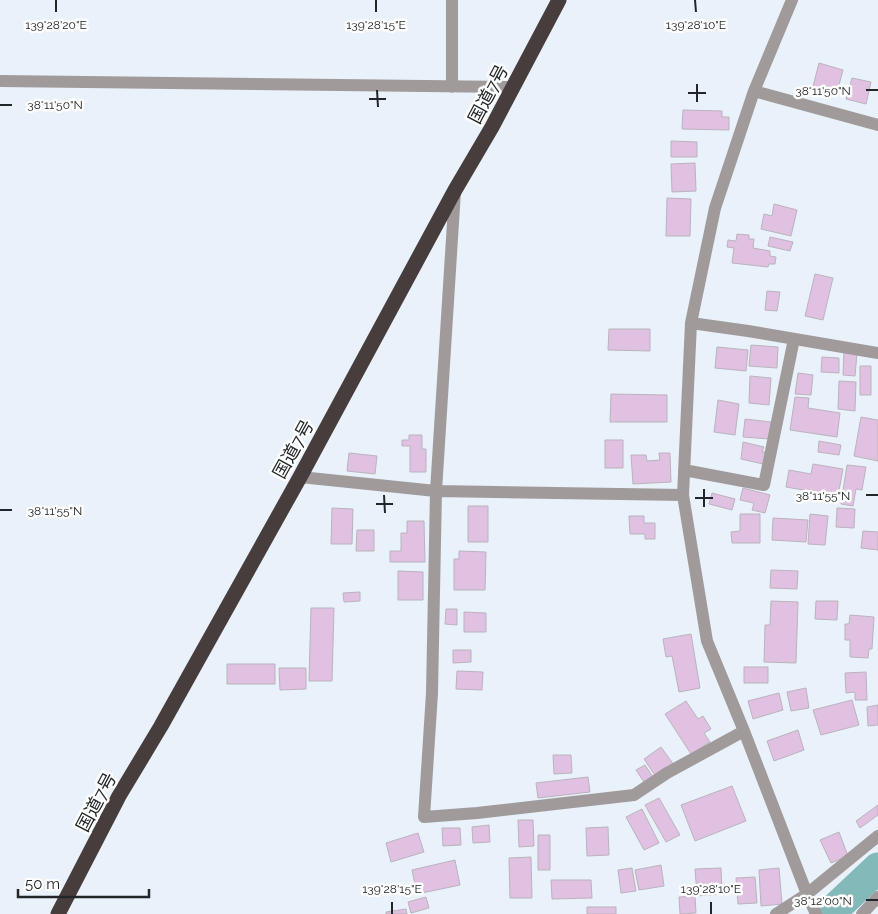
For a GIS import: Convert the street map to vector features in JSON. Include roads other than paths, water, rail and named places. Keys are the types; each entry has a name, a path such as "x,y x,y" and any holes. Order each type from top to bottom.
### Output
{"highway":[{"name":"国道7号","path":"58,914 119,796 161,726 300,477 455,190 492,127 559,0"}],"street":[{"path":"452,0 452,87"},
{"path":"792,0 754,91 715,208 691,323 683,495 708,641 816,914"},
{"path":"0,81 513,87"},
{"path":"754,91 878,125"},
{"path":"455,190 436,491 432,693 424,817 477,813 634,795 667,773 744,731"},
{"path":"691,323 878,353"},
{"path":"684,470 764,485 794,339"},
{"path":"300,477 436,491 683,495"},
{"path":"776,914 808,897 878,836"},
{"path":"862,914 878,897"}],"waterway":[{"path":"829,914 878,868"}]}
